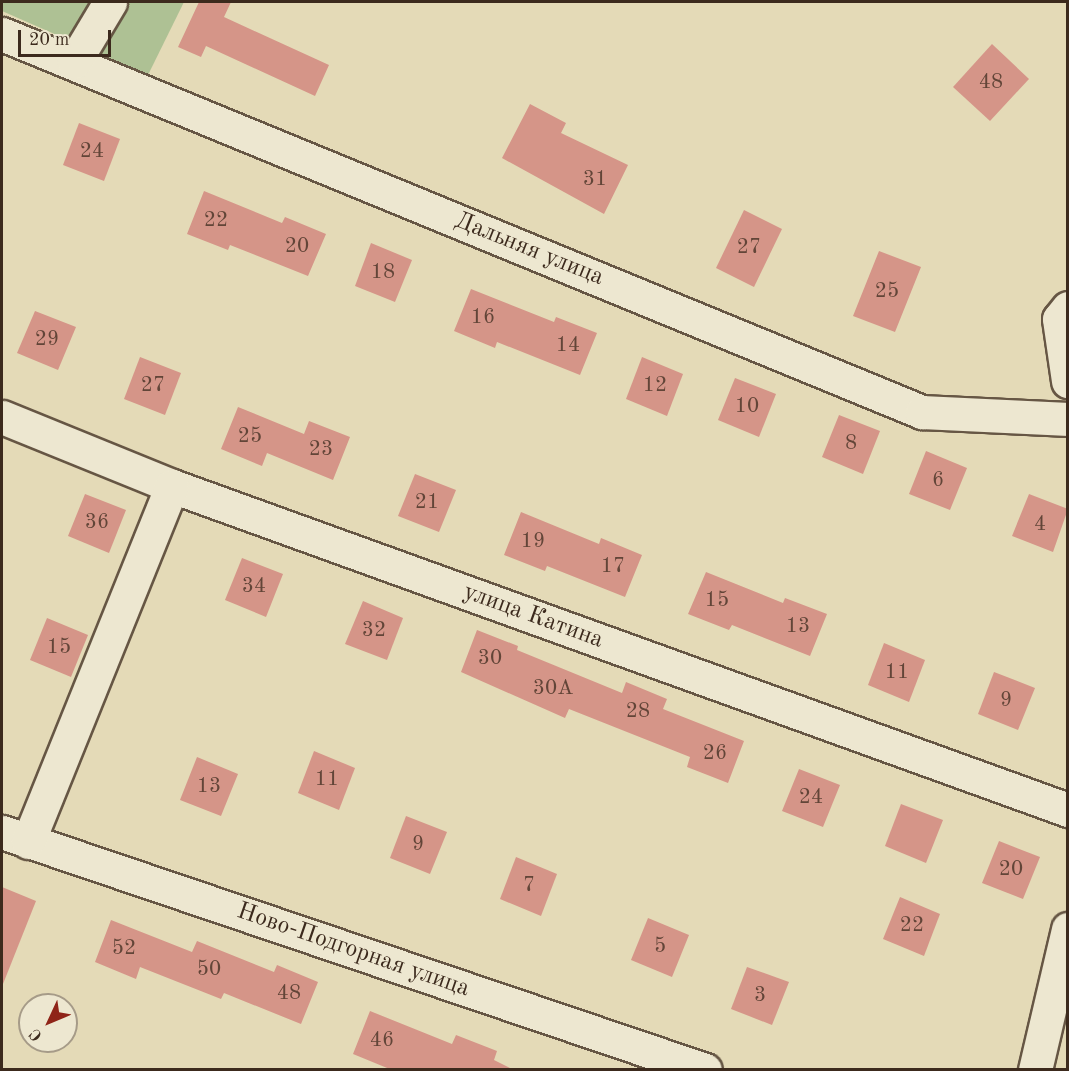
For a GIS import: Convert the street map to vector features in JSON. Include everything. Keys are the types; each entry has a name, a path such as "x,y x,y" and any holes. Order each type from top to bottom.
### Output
{"street":[{"path":"74,62 110,2"},
{"name":"Дальняя улица","path":"2,34 922,412 1068,418"},
{"path":"1068,308 1059,319 1068,381"},
{"name":"улица Катина","path":"2,417 172,486 1068,810"},
{"path":"15,837 172,486"},
{"name":"Ново-Подгорная улица","path":"15,837 705,1070"},
{"path":"1035,1070 1068,929"}],"green space":[{"path":"2,2 184,2 148,75 2,11"}],"building":[{"path":"199,2 231,2 224,17 329,65 315,96 206,46 201,57 178,47"},
{"path":"992,44 1029,79 990,121 953,87"},
{"path":"530,104 566,123 561,133 628,165 604,214 502,158"},
{"path":"79,123 120,139 104,181 63,165"},
{"path":"204,191 282,223 285,217 326,234 308,276 230,245 228,250 187,234"},
{"path":"744,210 782,229 754,287 716,268"},
{"path":"371,243 412,260 395,302 355,286"},
{"path":"879,251 921,267 895,332 853,316"},
{"path":"471,289 554,322 556,317 597,333 580,375 497,342 495,348 454,331"},
{"path":"35,311 76,327 58,370 17,353"},
{"path":"140,357 181,373 165,415 124,399"},
{"path":"642,357 683,374 667,416 626,399"},
{"path":"735,378 776,394 759,437 718,420"},
{"path":"238,407 304,434 309,421 350,437 333,480 267,453 262,466 221,449"},
{"path":"839,415 880,431 863,474 822,457"},
{"path":"926,451 967,468 950,510 909,494"},
{"path":"415,474 456,490 439,532 398,516"},
{"path":"85,494 126,510 109,553 68,536"},
{"path":"1029,494 1068,509 1053,552 1012,536"},
{"path":"521,512 599,544 601,538 642,555 625,597 547,566 545,571 504,555"},
{"path":"242,558 283,574 266,617 225,600"},
{"path":"706,572 783,603 785,598 827,614 810,656 732,625 729,630 688,614"},
{"path":"363,601 403,618 387,660 345,644"},
{"path":"47,618 88,635 71,677 30,660"},
{"path":"477,630 518,646 517,650 622,693 626,682 667,699 663,709 744,741 728,783 687,767 690,757 569,709 565,718 461,672"},
{"path":"884,643 925,660 909,702 868,685"},
{"path":"994,672 1035,688 1018,730 978,714"},
{"path":"314,751 355,768 339,810 298,793"},
{"path":"197,757 238,774 221,816 180,800"},
{"path":"799,769 840,785 823,827 782,811"},
{"path":"901,804 943,820 926,863 885,846"},
{"path":"406,816 447,832 430,874 390,858"},
{"path":"999,841 1040,857 1023,899 982,883"},
{"path":"516,857 557,874 541,916 500,899"},
{"path":"2,887 36,901 3,984 2,984"},
{"path":"900,897 940,914 924,956 883,939"},
{"path":"648,918 689,935 672,977 631,960"},
{"path":"111,920 192,952 197,941 274,972 277,965 318,982 301,1024 224,993 221,999 140,967 136,979 95,962"},
{"path":"747,967 789,982 772,1025 731,1009"},
{"path":"370,1011 452,1044 456,1035 497,1051 494,1060 514,1070 392,1070 353,1054"}]}
